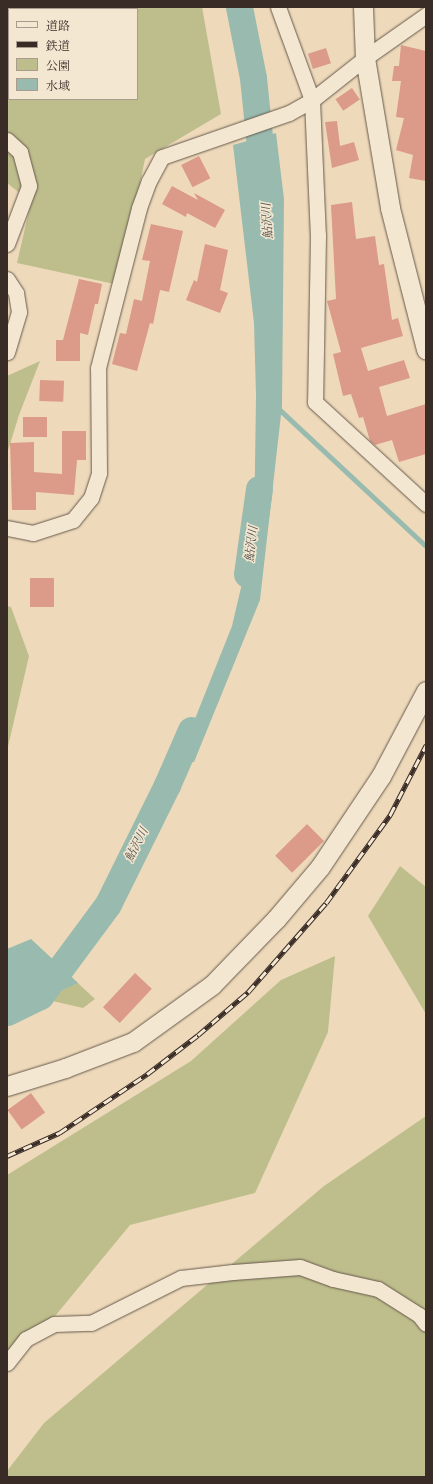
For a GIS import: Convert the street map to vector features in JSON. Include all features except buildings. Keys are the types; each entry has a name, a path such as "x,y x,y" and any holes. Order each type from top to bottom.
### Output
{"street":[{"path":"278,7 312,100 318,235 315,402 426,504"},
{"path":"363,7 365,58 390,208 426,349"},
{"path":"7,528 33,533 73,520 91,498 99,473 98,368 139,208 148,181 162,157 290,113 312,100 365,58 426,15"},
{"path":"7,140 20,152 29,186 7,244"},
{"path":"7,278 16,292 19,312 7,352"},
{"path":"7,1086 65,1068 133,1042 212,985 276,920 320,867 381,776 426,691"},
{"path":"7,1363 26,1340 54,1324 91,1323 181,1278 233,1272 300,1267 333,1279 378,1289 419,1315 426,1324"}],"green space":[{"path":"7,7 202,7 221,114 145,159 119,285 17,263 31,202 7,183"},
{"path":"40,361 19,415 7,454 7,376"},
{"path":"7,606 11,607 29,656 7,751"},
{"path":"400,866 426,887 426,1014 368,916"},
{"path":"35,943 95,999 83,1008 48,1000 7,1012 7,949"},
{"path":"335,956 328,1032 255,1193 130,1225 56,1315 7,1352 7,1175 191,1061 281,980"},
{"path":"426,1116 426,1477 7,1477 7,1471 44,1423 324,1186"}],"water":[{"path":"276,133 284,199 282,406 260,600 194,762 177,764 232,626 254,532 256,396 254,323 233,145"},
{"path":"31,939 78,983 7,1015 7,949"}],"waterway":[{"name":"鮎沢川","path":"239,7 253,78 263,174"},
{"path":"278,408 426,546"},
{"name":"鮎沢川","path":"247,574 259,489"},
{"name":"鮎沢川","path":"7,1012 40,996 108,904 167,785 191,730"}],"railway":[{"path":"7,1156 59,1133 147,1074 198,1035 248,992 326,903 390,815 426,745"}]}
